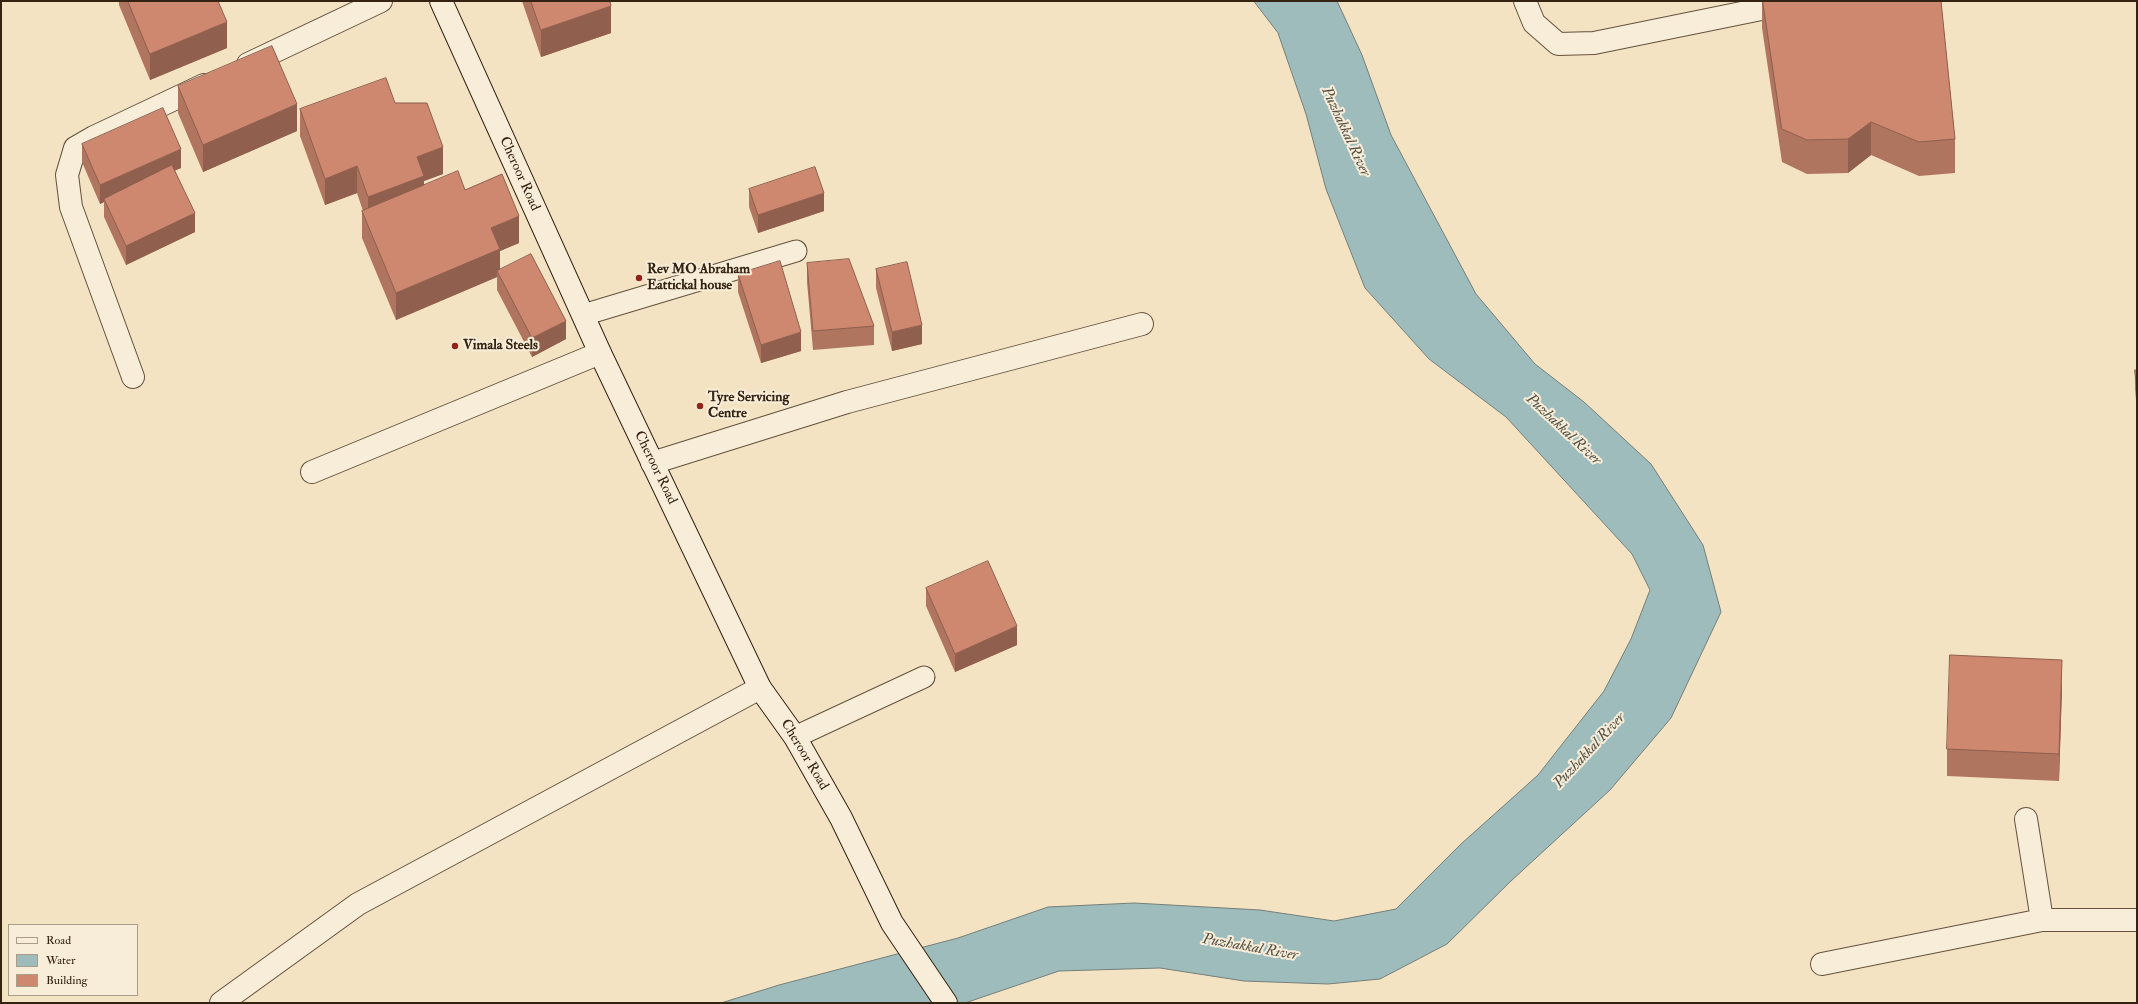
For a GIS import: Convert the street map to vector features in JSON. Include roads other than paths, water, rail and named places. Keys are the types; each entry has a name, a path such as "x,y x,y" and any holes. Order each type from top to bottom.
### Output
{"street":[{"path":"133,377 71,207 67,175 75,148 226,74 381,1"},
{"name":"Cheroor Road","path":"441,1 600,353 760,688 795,737 841,818 892,923 946,1003"},
{"path":"1525,1 1534,22 1558,44 1594,43 1776,6"},
{"path":"652,463 847,402 1142,324"},
{"path":"312,472 600,353"},
{"path":"221,1003 358,904 760,688"},
{"path":"2026,819 2042,920"},
{"path":"1822,964 2042,920 2137,920"}],"lane":[{"path":"583,315 796,251"},
{"path":"795,737 924,677"}],"water":[{"name":"Puzhakkal River","path":"1254,1 1337,1 1362,55 1391,135 1476,294 1535,364 1584,402 1651,464 1703,545 1721,612 1671,718 1610,790 1511,881 1447,944 1380,979 1328,984 1244,981 1160,968 1059,971 965,1003 721,1003 779,985 958,938 1048,907 1134,903 1260,910 1334,921 1396,909 1461,844 1538,775 1604,691 1631,639 1650,590 1632,554 1506,417 1429,359 1365,288 1326,189 1306,114 1278,33"}],"place":[{"name":"Rev MO Abraham Eattickal house","path":"639,278"},
{"name":"Vimala Steels","path":"455,346"},
{"name":"Tyre Servicing Centre","path":"700,406"}]}
